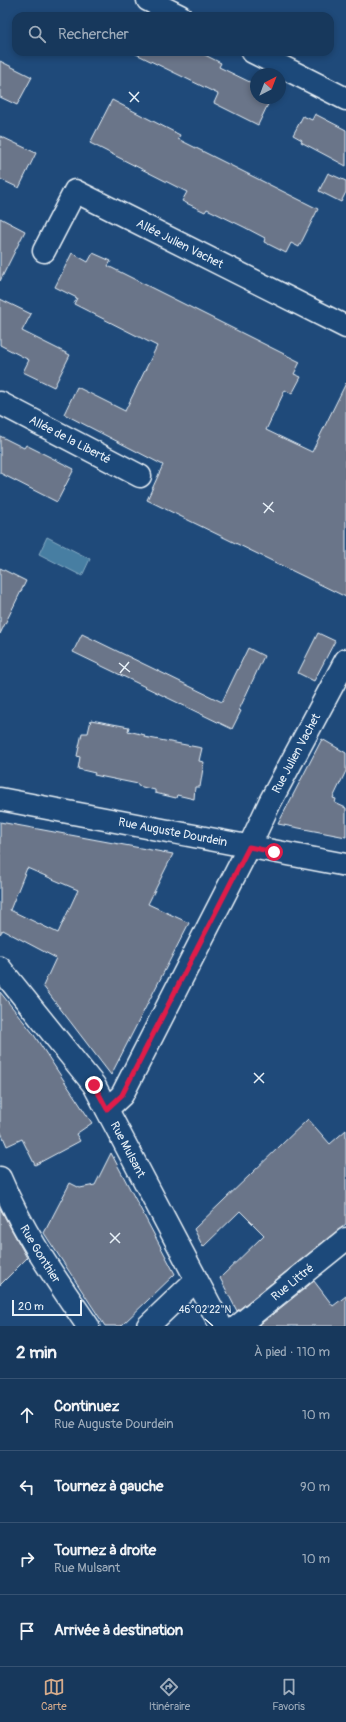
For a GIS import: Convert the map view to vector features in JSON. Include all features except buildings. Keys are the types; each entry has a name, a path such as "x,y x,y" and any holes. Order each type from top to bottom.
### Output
{"street":[{"path":"148,0 172,12"},
{"path":"261,56 346,98"},
{"name":"Allée Julien Vachet","path":"44,251 75,191 346,328"},
{"name":"Allée de la Liberté","path":"0,402 140,476"},
{"name":"Rue Julien Vachet","path":"107,1109 122,1095 249,847 270,802 346,660"},
{"name":"Rue Auguste Dourdein","path":"0,798 346,865"},
{"name":"Rue Mulsant","path":"0,968 94,1085 221,1326"},
{"name":"Rue Gonthier","path":"0,1178 40,1256 88,1326"},
{"name":"Rue Littré","path":"238,1326 346,1239"},
{"path":"148,1326 196,1280"}],"water":[{"path":"47,537 90,559 82,576 39,554"}],"route":[{"path":"94,1085 107,1109 122,1095 249,847 274,852"}]}
